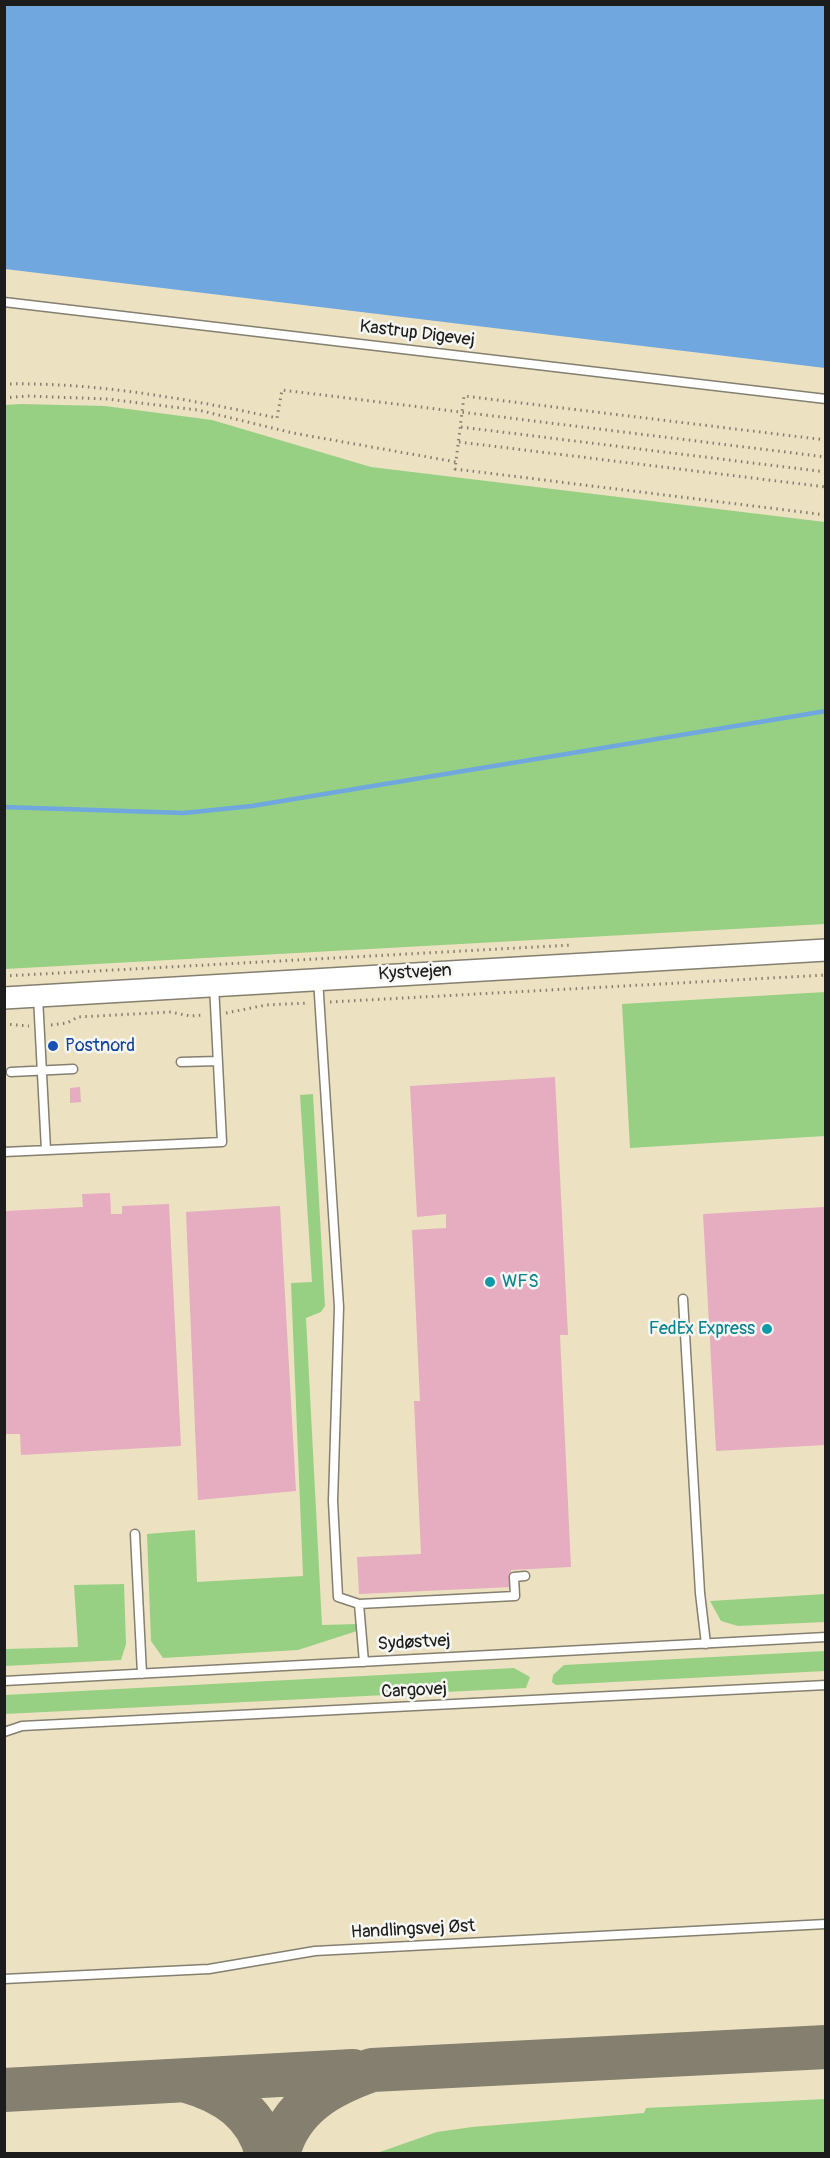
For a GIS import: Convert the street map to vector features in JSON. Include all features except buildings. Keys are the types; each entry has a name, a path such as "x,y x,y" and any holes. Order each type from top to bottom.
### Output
{"street":[{"name":"Kystvejen","path":"4,998 825,950"}],"lane":[{"name":"Kastrup Digevej","path":"4,302 825,399"},
{"path":"318,979 339,1307 333,1500 338,1597 359,1604 514,1596 514,1577 525,1576"},
{"path":"4,1152 222,1142 214,985"},
{"path":"38,996 40,1071 46,1150"},
{"path":"181,1062 218,1061"},
{"path":"11,1072 73,1069"},
{"path":"683,1299 700,1593 706,1644"},
{"path":"135,1534 142,1674"},
{"path":"359,1604 364,1662"},
{"name":"Sydøstvej","path":"4,1681 825,1637"},
{"name":"Cargovej","path":"4,1732 22,1726 469,1705 825,1685"},
{"name":"Handlingsvej Øst","path":"4,1979 209,1969 315,1951 825,1924"}],"path":[{"path":"4,384 62,384 151,394 277,418 282,390 825,457"},
{"path":"4,398 27,396 106,399 198,410 293,433 456,463"},
{"path":"825,440 464,396 455,469 825,514"},
{"path":"460,427 825,472"},
{"path":"459,442 825,487"},
{"path":"4,976 578,944"},
{"path":"4,1024 67,1023 78,1017 171,1012 190,1016 266,1005 825,975"}],"green space":[{"path":"4,405 105,406 212,420 371,467 825,522 825,924 5,969"},
{"path":"825,992 825,1136 630,1148 622,1004"},
{"path":"313,1094 325,1306 321,1312 306,1318 322,1625 357,1624 357,1631 298,1650 163,1658 151,1641 147,1534 195,1530 197,1582 303,1576 291,1283 312,1282 300,1095"},
{"path":"124,1584 126,1644 121,1660 5,1666 5,1649 78,1647 74,1585"},
{"path":"825,1594 825,1622 738,1626 721,1621 710,1601"},
{"path":"825,1651 825,1671 556,1685 552,1682 553,1675 564,1665"},
{"path":"514,1668 530,1677 526,1688 5,1714 5,1695"},
{"path":"825,2099 825,2153 377,2153 437,2132 472,2127 644,2113 646,2108"}],"water":[{"path":"5,4 825,5 825,368 5,269"}],"waterway":[{"path":"4,807 184,813 252,806 826,711"}],"taxiway":[{"path":"278,2154 292,2123 313,2100 341,2083 372,2070 826,2047"},
{"path":"4,2090 353,2071"},
{"path":"187,2081 215,2091 238,2106 256,2127 267,2154"}],"place":[{"name":"Postnord","path":"53,1046"},
{"name":"WFS","path":"490,1282"},
{"name":"FedEx Express","path":"767,1329"}]}
